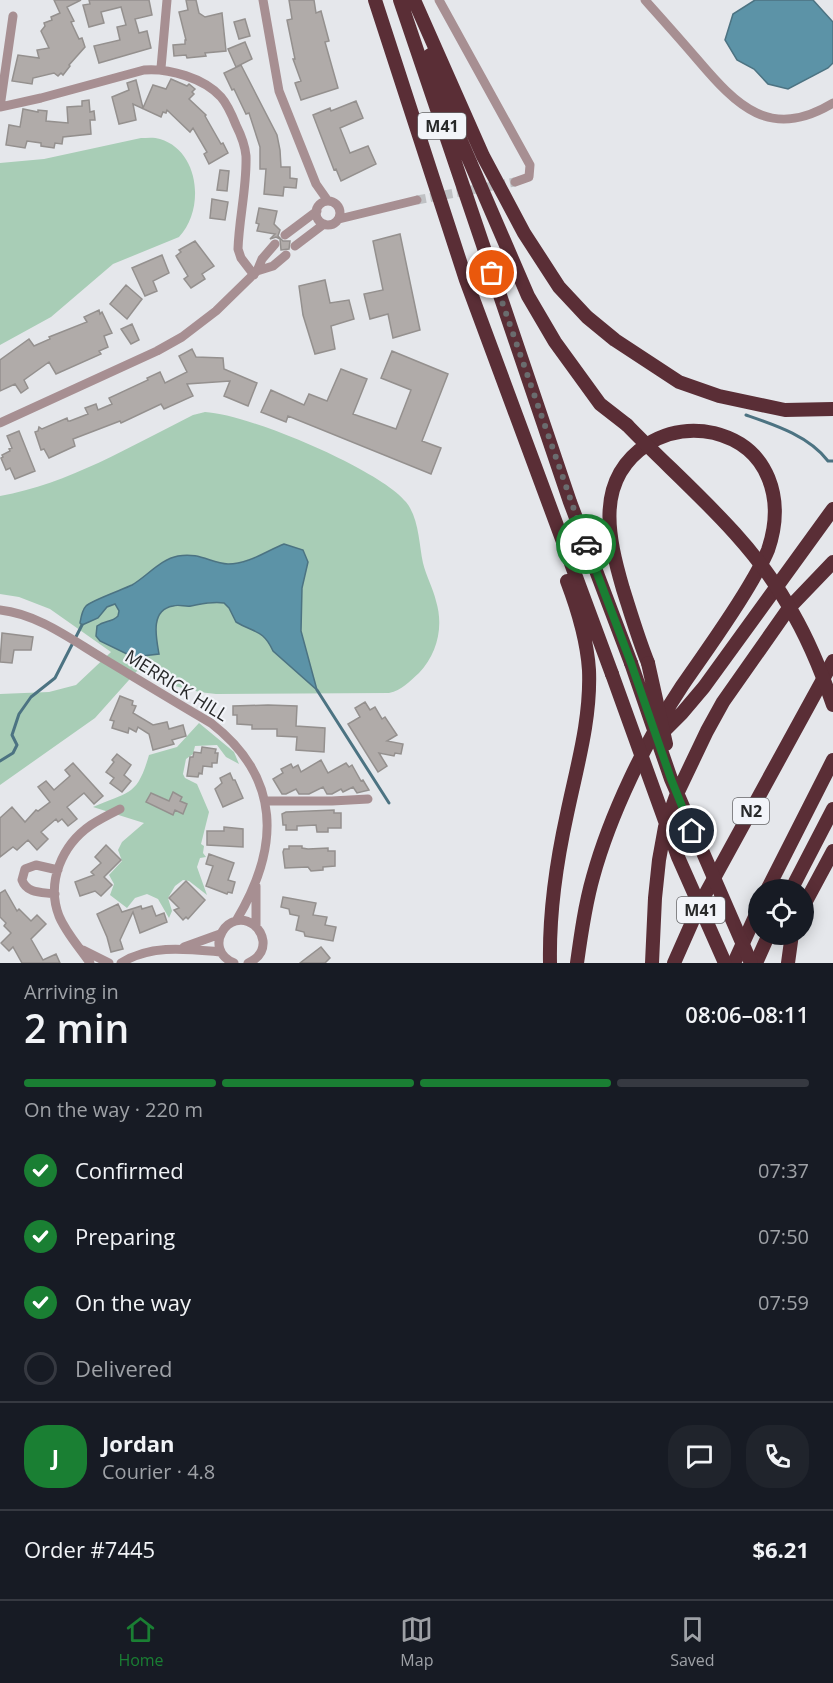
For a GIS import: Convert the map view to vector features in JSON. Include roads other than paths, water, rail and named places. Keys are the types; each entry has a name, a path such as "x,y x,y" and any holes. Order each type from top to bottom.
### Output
{"highway":[{"name":"M41","path":"375,0 466,280 678,857 725,963"},
{"name":"M41","path":"400,0 570,502 631,663 671,779 751,963"},
{"path":"412,0 483,156 524,233 559,287 587,317 615,340 679,382 719,396 785,410 833,409"},
{"path":"412,0 461,141 528,296 555,342 600,404 627,425 749,550 788,604 806,638 833,705"},
{"path":"577,963 584,912 596,867 617,808 645,748 681,688 746,591 768,551 774,513 770,480 764,467 753,453 740,443 722,435 698,430 685,430 657,438 627,460 613,486 610,502 611,550 648,663 668,750 671,779"},
{"path":"549,507 557,551 580,618 586,646 589,679 588,718 553,886 550,963"},
{"path":"645,748 665,732 704,687 833,510"},
{"path":"652,963 659,860 665,826 676,796 723,702 789,608 833,562"},
{"name":"N2","path":"674,963 701,902 833,661"},
{"path":"773,879 833,760"},
{"path":"797,879 833,809"},
{"path":"814,886 833,851"},
{"path":"734,963 748,932"},
{"path":"756,963 764,945"},
{"path":"788,963 790,945"}],"street":[{"path":"161,68 167,0"},
{"path":"263,0 279,91 316,184 321,206 318,219 324,224"},
{"path":"439,0 530,165 529,177 515,182"},
{"path":"645,0 723,89 749,111 772,118 795,119 820,111 833,103"},
{"path":"13,16 0,107 144,70 161,68 186,76 211,88 220,96 244,143 246,158 238,249 241,258 255,273"},
{"path":"295,246 324,224 332,224 339,219 369,210 417,200"},
{"path":"285,235 321,206 334,202 339,208 339,219"},
{"path":"339,208 369,210"},
{"path":"0,423 157,351 182,337 216,311 255,273 262,259 275,244"},
{"path":"255,273 273,266 286,255"},
{"name":"MERRICK HILL","path":"0,610 28,617 68,638 211,723 229,737 254,771 265,801 267,832 257,880 236,921"},
{"path":"265,801 368,799"},
{"path":"90,963 59,916 55,894 58,870 65,852 80,834 91,825 120,809"},
{"path":"55,894 31,890 24,886 22,880 23,873 28,867 36,865 58,870"},
{"name":"MERRICK HILL","path":"253,962 262,947 263,939 256,927 257,880"},
{"path":"234,963 224,957 221,952 220,934 229,923 236,921 243,920 256,927"},
{"path":"182,948 220,934"},
{"path":"121,963 142,953 182,948 221,952"},
{"path":"81,949 109,963"}],"water":[{"path":"755,0 813,0 833,22 833,63 828,68 788,89 768,84 754,69 737,60 725,40 733,14"},
{"path":"284,544 303,550 308,562 302,588 301,631 317,690 273,651 262,635 236,622 224,603 175,605 166,609 161,613 156,625 159,654 133,657 100,641 96,636 97,626 118,616 119,611 115,604 107,607 98,618 82,625 80,623 86,606 132,585 172,558 192,555 222,563 236,563 250,560"}],"waterway":[{"path":"746,415 791,432 820,452 828,461 833,461"},
{"path":"0,761 13,753 17,745 12,735 19,714 31,697 55,678 82,625"},
{"path":"317,690 389,803"}],"tunnel":[{"path":"417,200 515,182"}]}
